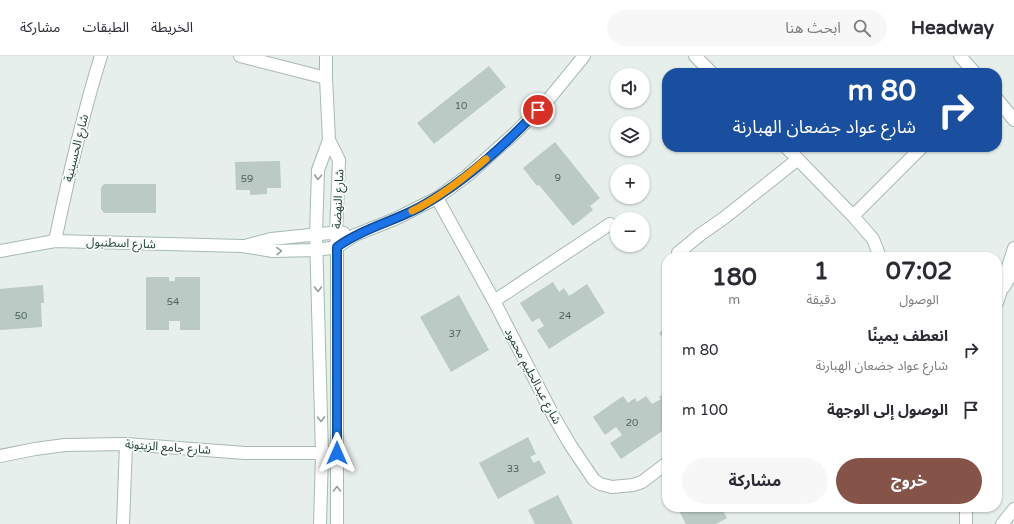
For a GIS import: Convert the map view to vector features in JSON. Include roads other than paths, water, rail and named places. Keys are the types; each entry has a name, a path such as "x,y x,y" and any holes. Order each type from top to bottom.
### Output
{"street":[{"name":"شارع الحسينية","path":"55,241 62,205 88,100 101,56"},
{"path":"240,56 326,78"},
{"name":"شارع النهضة","path":"320,524 322,454 316,235 318,170 329,140 326,56"},
{"path":"337,247 355,235 395,219 437,198 468,175 520,128 548,100 584,56"},
{"path":"695,56 707,68"},
{"path":"960,56 971,68"},
{"path":"1002,105 1014,120"},
{"name":"شارع النهضة","path":"329,140 339,160 336,232 337,524"},
{"path":"791,152 853,216 873,240 878,252"},
{"path":"853,216 917,152"},
{"path":"679,252 798,160"},
{"name":"شارع عبدالحليم محمود","path":"437,198 494,301 554,417 594,480 600,484 612,487 633,485 642,482 662,467"},
{"path":"494,301 610,224"},
{"name":"شارع اسطنبول","path":"242,246 271,239 336,232 355,235"},
{"name":"شارع اسطنبول","path":"0,251 55,241 242,246 273,251 317,250 337,247"},
{"path":"1002,287 1014,248"},
{"path":"123,524 126,444"},
{"name":"شارع جامع الزيتونة","path":"0,456 35,448 65,445 126,444 245,453 337,453"},
{"path":"1002,524 1014,509"},
{"path":"966,512 966,524"}],"lane":[{"path":"1002,294 1014,272"}]}
